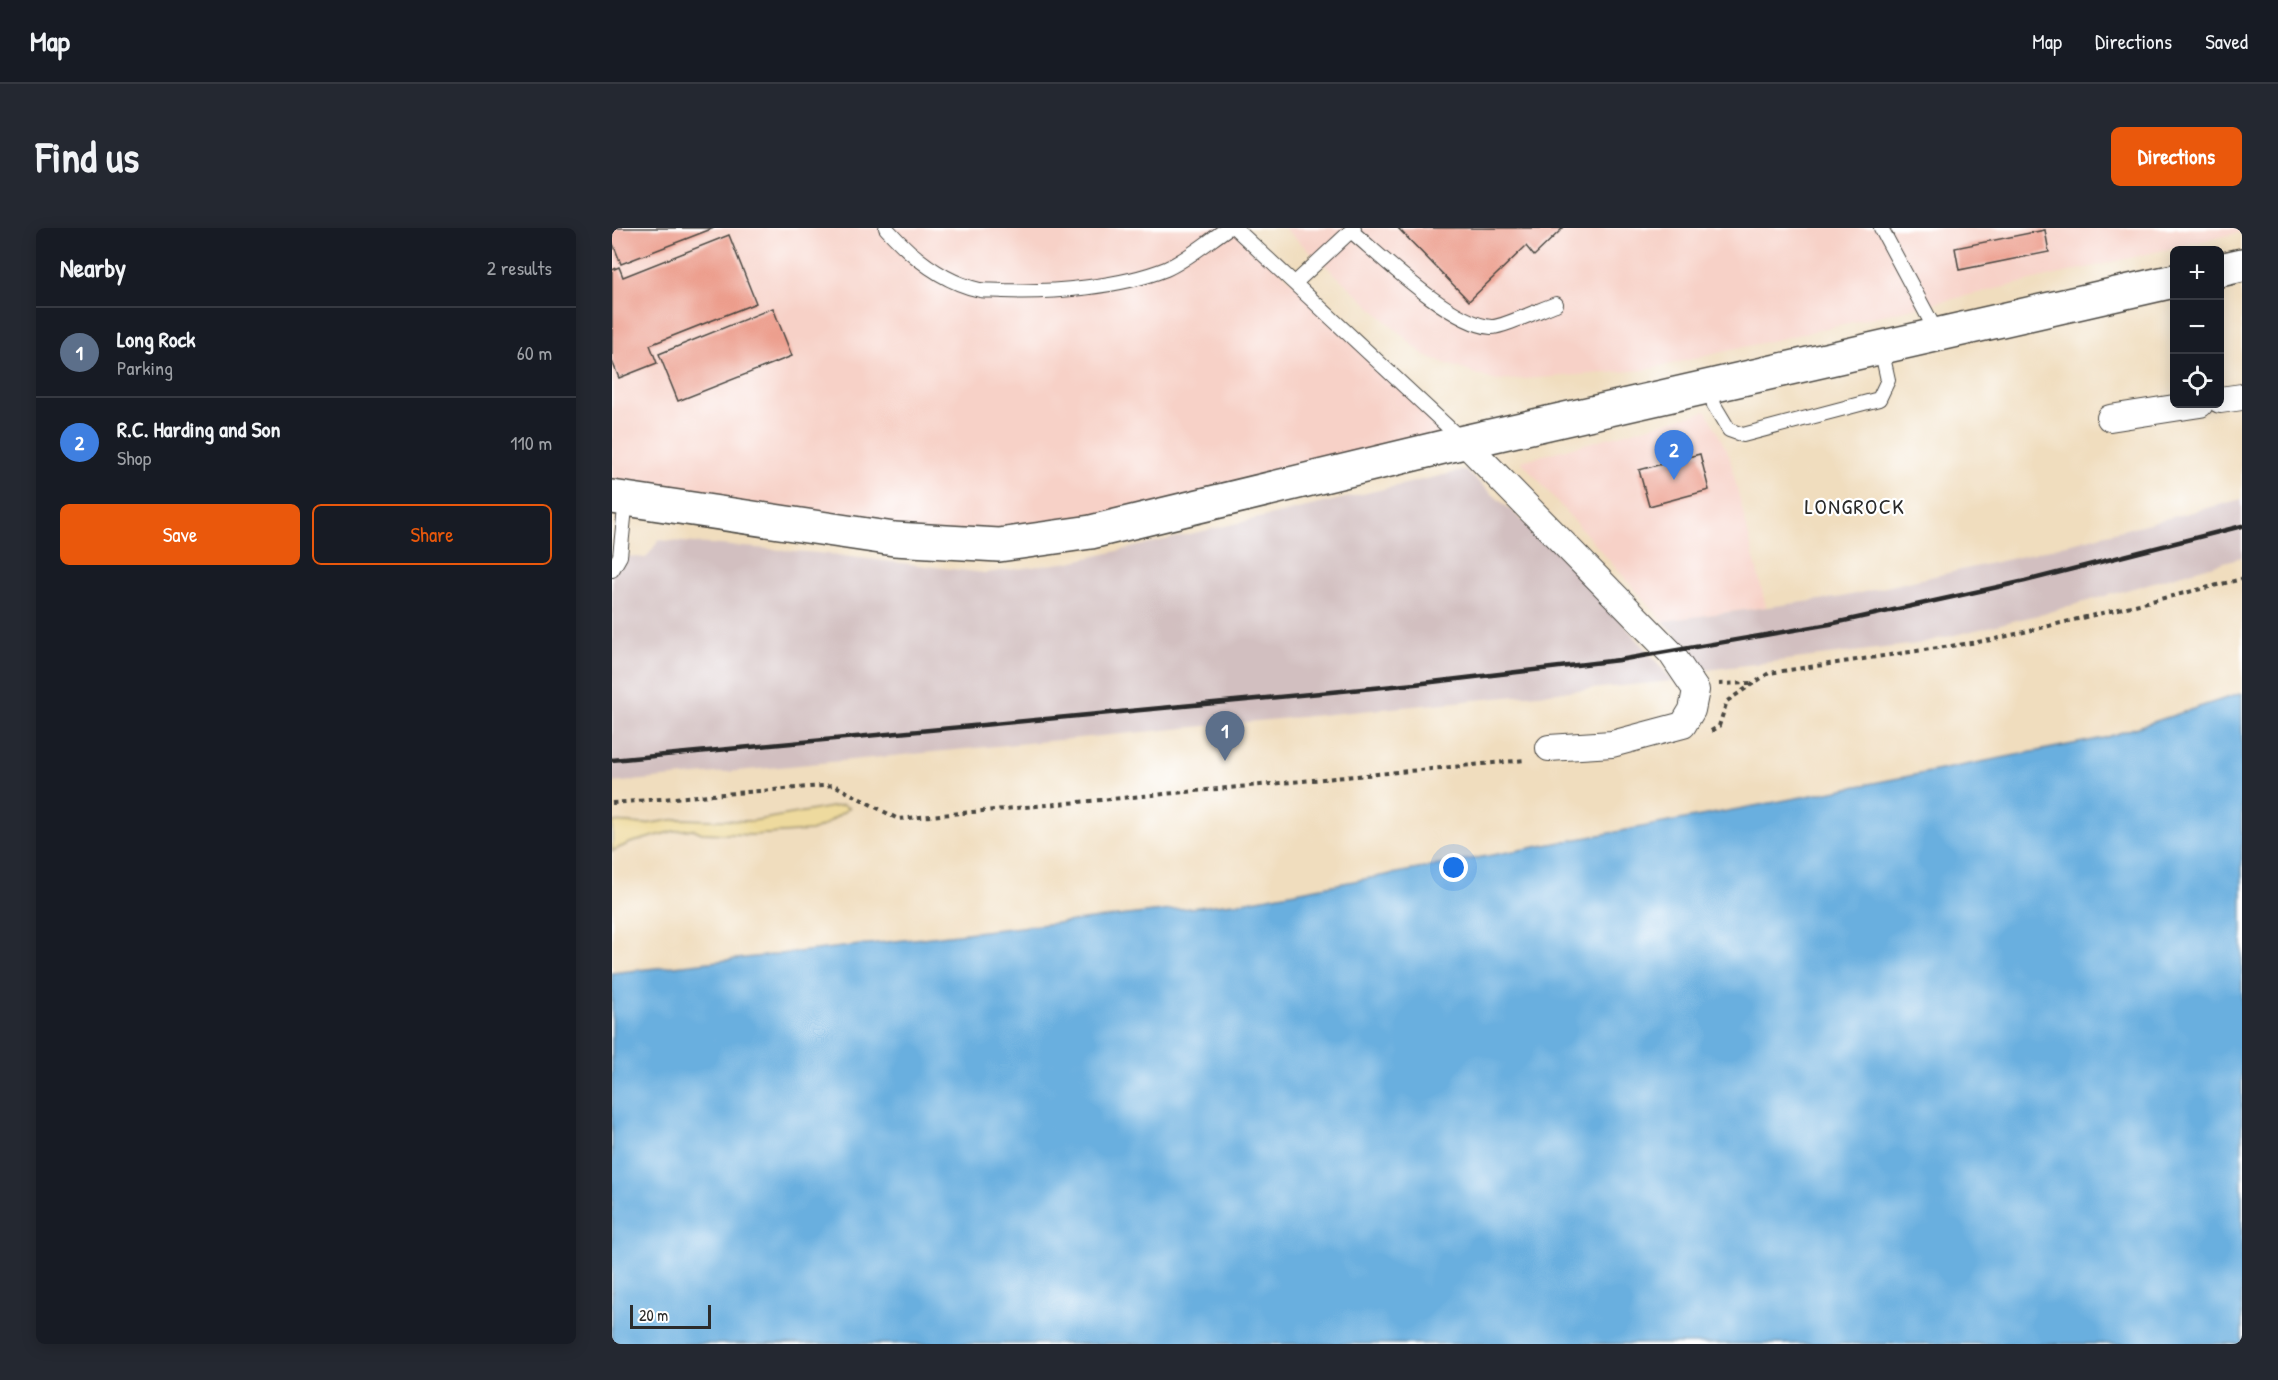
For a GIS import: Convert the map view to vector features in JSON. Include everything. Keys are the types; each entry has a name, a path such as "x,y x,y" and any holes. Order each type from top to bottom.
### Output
{"street":[{"path":"2224,269 2242,265"},
{"path":"619,498 894,539 999,545 1090,532 1464,442 2170,282"},
{"path":"2224,399 2242,397"},
{"path":"2110,418 2174,408"},
{"path":"1464,442 1671,652 1696,690 1692,710 1683,725 1612,744 1538,754"}],"lane":[{"path":"886,228 908,252 943,276 980,290 1026,292 1121,281 1167,268 1228,228"},
{"path":"1235,228 1464,442"},
{"path":"1881,228 1938,336"},
{"path":"1295,283 1352,229 1421,291 1462,318 1492,327 1556,304"},
{"path":"1711,387 1714,405 1729,430 1743,435 1879,399 1888,380 1881,348"},
{"path":"612,570 620,556 619,498"}],"path":[{"path":"1702,737 1719,726 1727,701 1769,673 1990,640 2242,579"},
{"path":"1696,690 1724,682 1755,682"},
{"path":"612,803 834,785 898,819 1538,754"}],"shaded area":[{"path":"612,228 1235,228 1464,442 999,545 612,497"},
{"path":"1284,228 2242,228 2242,232 2181,246 2170,246 2170,249 1645,370 1496,381 1425,356"},
{"path":"1707,411 1729,455 1766,607 1663,621 1521,461"},
{"path":"1465,470 1546,541 1600,596 1673,681 612,783 612,555 646,558 659,540 818,553 985,573 1070,562"},
{"path":"2242,499 2242,557 2042,614 1917,644 1707,670 1663,621 1842,597 2014,558"}],"sand":[{"path":"843,805 849,808 823,826 811,831 753,835 702,833 693,829 674,831 630,843 612,851 612,822 645,824 678,819 752,821"}],"water":[{"path":"2242,693 2242,1344 612,1344 612,973 1242,902 2104,738"}],"building":[{"path":"612,228 714,228 621,264 612,241"},
{"path":"1398,228 1563,228 1534,256 1526,246 1469,301"},
{"path":"2045,230 2049,252 1959,270 1955,248"},
{"path":"729,235 756,303 650,345 657,363 619,378 612,361 612,270 619,267 623,277"},
{"path":"773,308 792,356 678,401 659,354"},
{"path":"1700,454 1709,490 1649,506 1639,470"}],"railway":[{"path":"612,760 1415,684 1619,660 1830,624 2025,581 2242,526"}],"place":[{"name":"R.C. Harding and Son","path":"1674,480"},
{"name":"Long Rock","path":"1225,761"}],"district":[{"name":"LONGROCK","path":"1855,506"}]}
